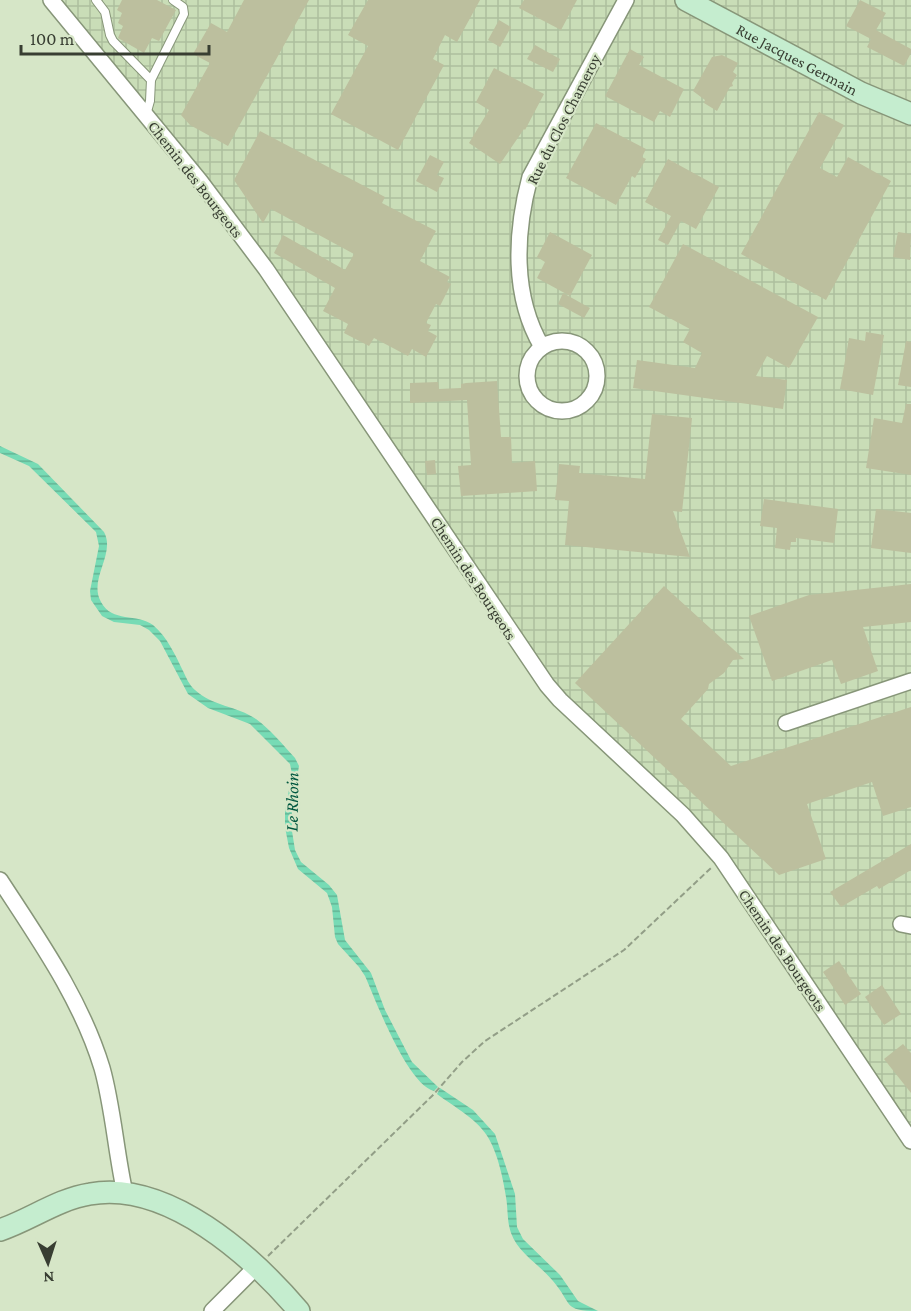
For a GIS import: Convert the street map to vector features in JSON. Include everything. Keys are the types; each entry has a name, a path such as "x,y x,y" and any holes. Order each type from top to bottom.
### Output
{"street":[{"name":"Chemin des Bourgeots","path":"51,0 200,181 266,269 547,685 560,700 683,815 722,858 911,1141"},
{"name":"Rue du Clos Chameroy","path":"542,347 528,319 522,295 519,237 522,207 530,177 626,0"},
{"name":"Rue Jacques Germain","path":"686,0 861,93 911,114"},
{"path":"566,341 588,352 596,367 597,384 589,399 583,404 567,411 550,409 531,393 528,385 528,368 531,360 542,347 549,343 566,341"},
{"path":"786,723 911,681"},
{"path":"0,880 66,984 96,1050 107,1092 125,1194"},
{"path":"0,1230 75,1198 90,1194 125,1194 150,1200 197,1221 233,1245 257,1266 299,1311"},
{"path":"212,1311 257,1266"}],"lane":[{"path":"96,0 108,18 113,41 151,80"},
{"path":"146,115 150,101 151,80 184,14 183,7 173,0"}],"path":[{"path":"257,1266 434,1094 462,1062 485,1041 624,950 722,858"}],"shaded area":[{"path":"46,0 911,0 911,1148 729,870 552,698 232,231"}],"water":[{"name":"Le Rhoin","path":"0,446 38,464 104,532 107,549 99,576 98,593 106,609 118,615 147,621 153,625 167,640 195,690 209,699 256,719 295,758 299,766 292,807 295,850 301,862 329,885 337,895 345,940 371,973 385,1010 412,1062 438,1087 434,1091 413,1074 385,1022 365,976 338,944 335,937 332,907 327,893 298,869 289,848 285,827 285,811 292,774 290,764 250,724 208,708 188,694 160,641 149,630 140,625 114,622 102,616 91,600 90,591 99,546 96,532 29,466 0,453"},
{"path":"440,1088 473,1110 495,1134 515,1194 517,1227 523,1239 560,1275 578,1301 598,1311 573,1308 548,1275 524,1253 514,1240 508,1220 507,1201 498,1159 492,1145 479,1126 437,1094"}],"building":[{"path":"122,0 157,0 176,10 159,41 152,38 144,53 118,38 123,26 118,23 122,13 117,10"},
{"path":"244,0 309,0 228,146 190,125 181,115 210,63 193,54 211,23 227,32"},
{"path":"368,0 480,0 457,42 445,35 433,59 444,65 398,150 331,114 368,46 348,35"},
{"path":"524,0 577,0 561,30 519,8"},
{"path":"860,0 886,13 876,30 911,49 904,66 867,47 871,39 846,26"},
{"path":"499,20 511,27 500,47 488,40"},
{"path":"535,45 560,59 553,72 527,59"},
{"path":"630,49 644,57 639,65 684,89 670,117 660,111 654,122 605,96"},
{"path":"722,55 738,63 733,72 737,75 732,83 733,86 730,87 717,111 704,103 705,100 693,91 712,57"},
{"path":"494,68 544,94 525,130 500,164 469,143 489,110 476,102"},
{"path":"819,112 844,125 820,168 837,177 848,157 891,181 826,300 741,254"},
{"path":"596,123 646,149 642,157 646,159 635,178 632,176 616,205 566,178"},
{"path":"260,131 385,197 382,203 436,231 420,261 450,277 447,282 451,284 440,306 436,304 426,323 431,325 428,331 437,336 426,357 412,349 408,356 374,338 369,346 344,333 348,324 323,311 335,288 274,253 283,235 345,270 354,254 271,209 263,223 234,180"},
{"path":"430,155 444,162 437,175 444,178 437,192 416,181"},
{"path":"668,159 719,187 696,229 681,221 668,245 658,240 671,216 645,202"},
{"path":"550,232 592,255 570,296 537,278 545,262 537,257"},
{"path":"898,232 911,234 910,260 893,257"},
{"path":"683,244 818,317 789,368 767,356 756,376 787,380 783,409 633,388 637,360 695,368 702,353 683,342 690,329 649,307"},
{"path":"563,293 590,308 584,318 558,304"},
{"path":"866,332 884,335 873,395 840,389 849,338 865,341"},
{"path":"906,341 911,342 911,387 898,385"},
{"path":"497,381 501,437 511,437 512,463 535,461 537,491 461,496 458,466 471,465 467,400 410,403 410,383 438,382 439,389 461,388 461,384 466,383"},
{"path":"906,404 911,404 911,475 866,468 874,418 902,423"},
{"path":"652,414 692,418 682,512 673,511 690,557 565,545 569,501 555,500 559,464 580,466 579,473 645,479"},
{"path":"435,460 436,474 427,475 425,461"},
{"path":"764,499 838,509 834,543 796,538 796,542 791,542 790,550 775,548 777,528 760,526"},
{"path":"876,509 911,513 911,553 871,548"},
{"path":"911,584 911,622 863,627 878,671 841,684 832,660 772,681 749,616 809,595"},
{"path":"664,586 744,659 733,660 724,673 709,684 708,689 681,719 731,766 911,707 911,807 883,816 872,782 807,804 826,859 779,875 575,683"},
{"path":"911,844 911,870 879,889 877,886 841,907 830,892"},
{"path":"839,961 861,994 845,1005 823,972"},
{"path":"882,985 901,1014 884,1025 865,997"},
{"path":"903,1044 911,1053 911,1093 884,1059"}]}
